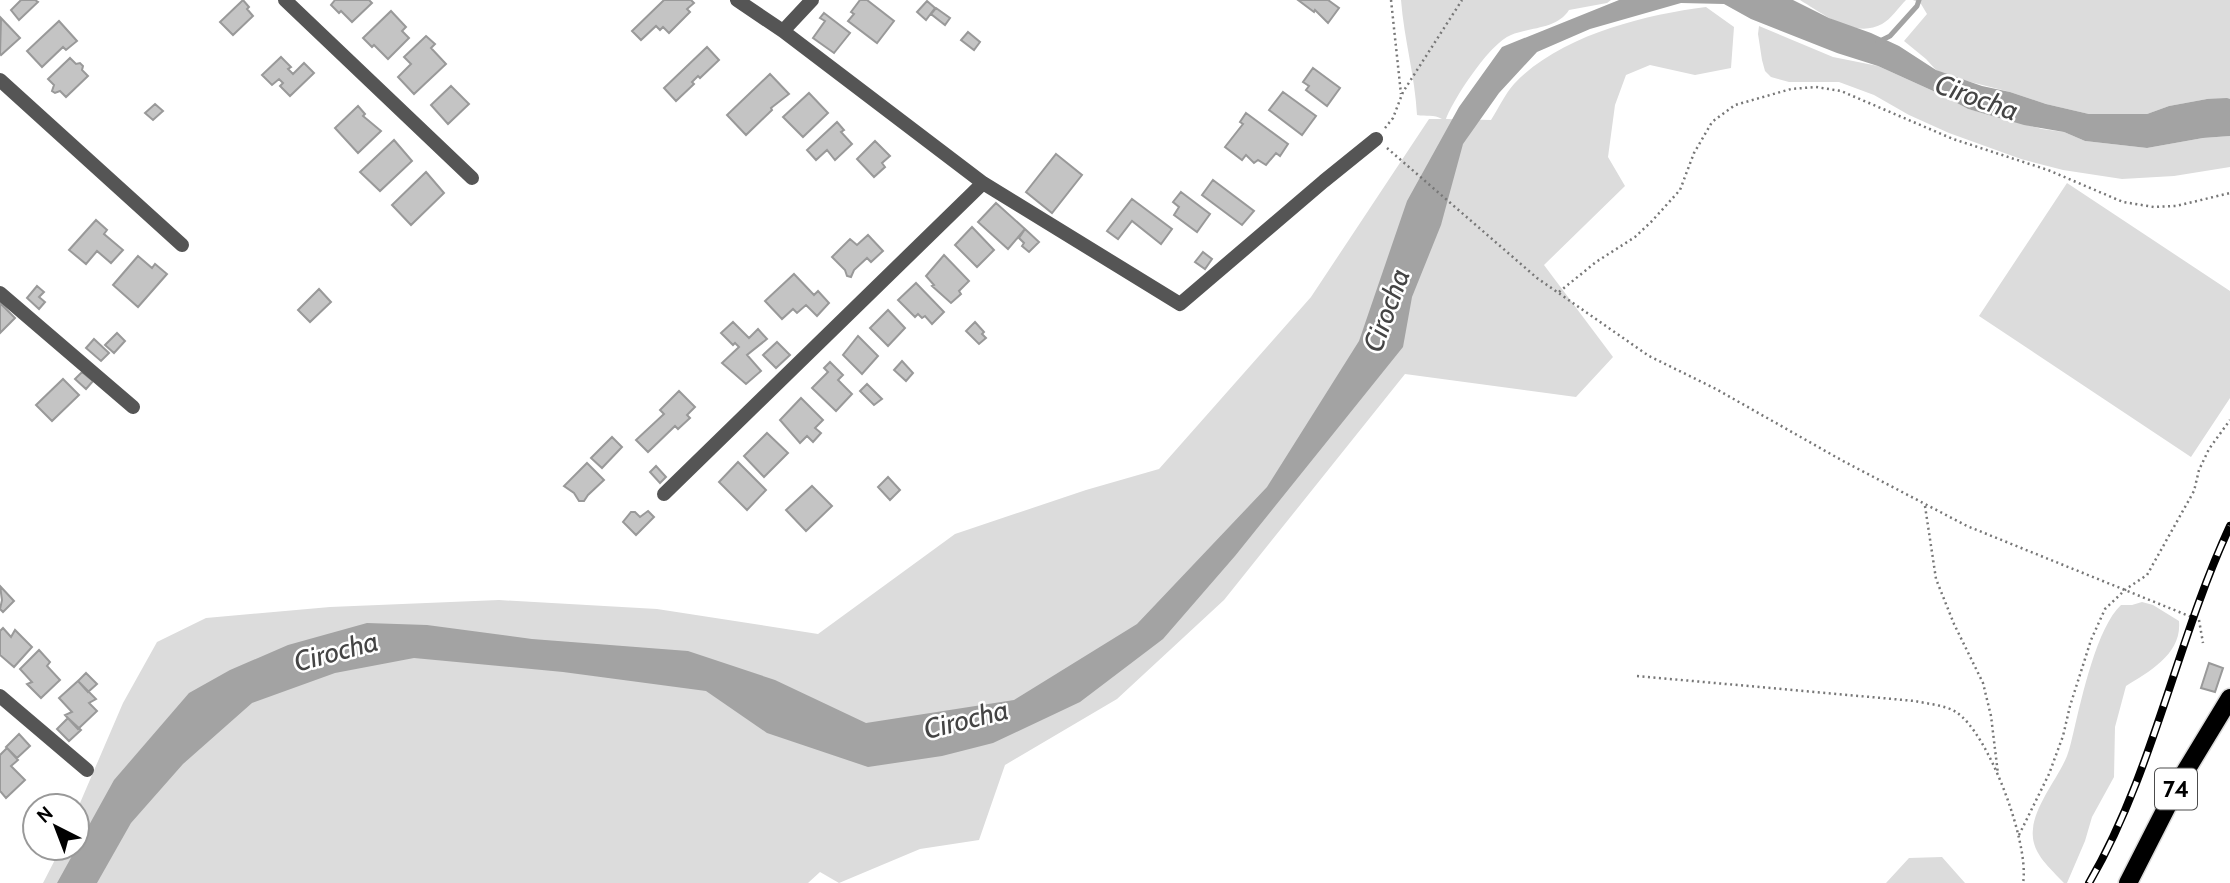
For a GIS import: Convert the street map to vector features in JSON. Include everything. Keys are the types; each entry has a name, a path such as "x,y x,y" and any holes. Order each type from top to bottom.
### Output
{"main road":[{"name":"74","path":"2128,883 2182,777 2230,698"}],"street":[{"path":"285,0 472,178"},
{"path":"737,0 783,31 982,183 1180,304 1376,139"},
{"path":"783,31 812,0"},
{"path":"0,80 183,245"},
{"path":"664,494 982,183"},
{"path":"0,293 132,407"},
{"path":"0,696 87,770"}],"path":[{"path":"1391,0 1401,98"},
{"path":"1376,139 1394,118 1403,92 1462,0"},
{"path":"1559,292 1596,262 1635,237 1680,190 1694,153 1712,122 1735,105 1791,89 1816,87 1841,90 1953,139 2048,170 2123,202 2154,208 2176,206 2230,192"},
{"path":"1393,153 1537,278 1649,356 1716,389 1843,461 1978,530 2199,620 2203,643"},
{"path":"2019,835 2049,774 2091,640 2105,609 2126,589 2147,575 2194,491 2199,470 2209,449 2230,420"},
{"path":"1925,504 1936,579 1954,624 1983,683 1991,716 1999,777"},
{"path":"1637,676 1915,701 1956,713 1984,746 1999,777 2019,835 2025,874 2023,883"}],"shaded area":[{"path":"1401,0 1611,0 1569,10 1558,21 1511,35 1493,49 1474,72 1446,119 1491,120 1514,84 1533,67 1554,53 1603,31 1629,22 1706,7 1734,27 1731,68 1695,75 1650,65 1626,75 1615,105 1608,157 1625,186 1544,265 1613,357 1576,397 1405,374 1224,600 1117,699 1005,765 979,840 920,849 839,883 820,872 808,883 43,883 54,862 91,862 91,792 85,792 123,703 157,642 206,618 330,607 499,600 657,609 818,634 955,534 1086,490 1159,469 1311,297 1429,119 1442,119 1417,115"},
{"path":"1800,0 1906,0 1882,24 1861,29 1829,18"},
{"path":"1913,0 2230,0 2230,99 2207,99 2169,106 2147,114 2089,114 1947,76 1936,70 1904,41 1927,14 1921,4"},
{"path":"1759,26 1833,57 1878,66 1968,109 2042,129 2064,132 2085,141 2147,148 2230,136 2230,167 2174,176 2122,179 2063,170 2021,159 1949,133 1874,95 1839,82 1789,82 1771,77 1765,71 1762,60"},
{"path":"2067,183 2230,291 2230,398 2191,457 1979,316"},
{"path":"2142,602 2153,605 2179,621 2179,633 2163,660 2126,686 2115,727 2114,777 2092,817 2085,841 2067,883 2064,883 2047,865 2034,845 2035,820 2042,801 2067,756 2086,682 2105,629 2121,605"},
{"path":"1942,857 1965,883 1886,883 1909,858"}],"water":[{"name":"Cirocha","path":"1619,0 1793,0 1829,18 1899,46 1936,70 1982,86 2089,114 2147,114 2169,106 2227,98 2230,99 2230,136 2147,148 2085,141 2064,132 2024,125 1968,109 1878,66 1751,19 1724,4 1681,3 1590,29 1537,52 1499,93 1463,144 1441,225 1412,297 1403,347 1235,556 1163,639 1080,702 993,743 942,756 868,767 767,733 706,691 563,672 414,658 335,673 252,703 183,764 131,823 97,883 57,883 69,862 91,862 91,822 114,780 189,693 230,670 288,645 367,623 427,625 532,639 688,651 775,680 866,723 1014,700 1137,624 1267,487 1359,341 1407,201 1459,107 1502,47"}],"building":[{"path":"21,0 38,2 19,20 11,10"},
{"path":"243,0 253,16 233,35 220,22"},
{"path":"335,0 369,0 372,3 352,22 331,5"},
{"path":"664,0 691,0 694,3 687,9 690,12 669,33 663,27 660,30 656,26 641,40 632,31"},
{"path":"860,0 867,0 894,21 877,43 848,21"},
{"path":"1298,0 1328,0 1339,8 1328,23 1315,10 1314,12"},
{"path":"927,1 935,8 926,20 917,12"},
{"path":"936,8 950,18 945,25 931,14"},
{"path":"391,11 406,27 402,31 409,38 388,59 363,38"},
{"path":"824,13 850,33 834,53 813,38 825,21 820,18"},
{"path":"1,18 20,38 1,55 0,54"},
{"path":"59,21 77,41 66,50 63,47 42,67 27,51"},
{"path":"968,32 980,42 974,50 961,40"},
{"path":"426,36 435,44 431,48 446,64 414,94 398,77 411,64 404,57"},
{"path":"707,47 719,60 700,78 698,76 692,82 694,84 676,101 664,88"},
{"path":"281,57 291,67 288,69 293,74 304,63 314,73 290,96 280,86 283,83 279,79 272,85 262,75"},
{"path":"70,58 83,66 82,70 88,76 66,97 60,91 52,91 54,85 48,79"},
{"path":"1313,68 1340,88 1327,106 1306,90 1309,86 1303,82"},
{"path":"770,74 789,94 771,108 746,135 727,115"},
{"path":"451,86 469,104 448,124 431,105"},
{"path":"1283,92 1316,116 1302,135 1269,110"},
{"path":"809,93 828,113 803,137 783,117"},
{"path":"155,104 163,111 153,120 145,113"},
{"path":"358,106 365,114 363,116 381,131 358,153 335,128"},
{"path":"1246,113 1288,144 1280,156 1276,153 1266,165 1258,160 1254,163 1246,155 1242,160 1225,147 1243,124 1240,122"},
{"path":"837,122 844,130 841,132 852,144 835,160 827,150 816,160 807,150"},
{"path":"394,140 412,161 380,191 360,172"},
{"path":"875,141 890,156 882,163 885,167 874,177 857,159"},
{"path":"1056,154 1082,175 1052,213 1026,192"},
{"path":"426,172 444,193 411,225 392,205"},
{"path":"1213,180 1254,211 1242,225 1202,195"},
{"path":"1181,192 1210,214 1197,232 1174,215 1179,207 1173,202"},
{"path":"1132,199 1172,229 1161,244 1132,221 1118,239 1107,231"},
{"path":"996,203 1025,229 1008,249 978,222"},
{"path":"96,220 107,230 104,234 123,250 111,263 97,251 86,264 69,250"},
{"path":"972,227 994,250 977,267 955,245"},
{"path":"1025,229 1039,242 1029,252 1022,246 1024,243 1019,238"},
{"path":"868,235 883,251 871,262 867,258 854,270 851,277 847,276 845,270 832,257 850,239 857,245"},
{"path":"1203,252 1212,259 1205,269 1195,262"},
{"path":"944,255 969,281 951,303 932,286 934,285 926,276"},
{"path":"138,256 152,268 155,264 167,274 138,307 113,285"},
{"path":"794,274 814,295 818,291 829,303 817,316 806,305 797,313 793,309 782,319 765,301"},
{"path":"916,283 944,312 932,324 925,316 922,318 918,314 915,317 898,300"},
{"path":"37,286 44,292 39,297 45,302 39,309 27,298"},
{"path":"319,289 331,302 310,322 298,310"},
{"path":"0,303 15,318 0,333"},
{"path":"888,310 905,328 888,346 870,328"},
{"path":"733,322 749,338 758,329 767,339 747,355 761,371 746,384 722,363 739,347 735,343 733,345 721,333"},
{"path":"975,322 986,338 979,344 966,331"},
{"path":"117,333 125,341 114,353 105,345"},
{"path":"858,336 878,356 862,374 843,355"},
{"path":"94,339 109,353 101,361 86,348"},
{"path":"777,342 790,355 776,368 763,355"},
{"path":"902,361 913,373 906,381 894,370"},
{"path":"830,362 843,375 838,380 852,394 836,411 812,388 828,372 824,368"},
{"path":"82,372 93,381 86,389 75,379"},
{"path":"63,379 79,395 52,421 36,405"},
{"path":"867,384 882,399 874,405 860,391"},
{"path":"679,391 695,407 687,415 690,418 678,429 675,426 648,452 636,440 664,414 660,410"},
{"path":"801,398 823,420 815,428 821,433 813,442 807,436 800,443 780,420"},
{"path":"767,433 788,453 764,477 744,456"},
{"path":"612,437 622,447 602,468 591,458"},
{"path":"738,462 766,490 747,510 719,482"},
{"path":"587,463 604,480 584,501 579,501 574,493 564,486"},
{"path":"656,466 666,477 660,483 650,472"},
{"path":"888,477 900,490 890,500 878,487"},
{"path":"812,486 832,506 806,531 786,510"},
{"path":"648,511 654,517 636,535 623,522 631,512 640,517"},
{"path":"0,586 14,601 3,612 0,609"},
{"path":"3,628 11,637 15,630 32,647 14,667 0,655 0,631"},
{"path":"39,650 50,662 47,666 60,680 41,698 27,684 32,682 20,669"},
{"path":"2209,663 2223,668 2215,692 2201,688"},
{"path":"86,673 97,684 88,692 78,681"},
{"path":"78,681 96,699 89,703 97,711 78,729 65,715 72,712 59,698"},
{"path":"68,718 81,730 69,741 57,729"},
{"path":"19,734 30,746 17,758 6,747"},
{"path":"7,748 18,760 11,766 25,780 6,798 0,791 0,755"}],"waterway":[{"path":"1878,42 1890,36 1917,6 1919,0"}],"railway":[{"path":"2089,883 2131,796 2194,615 2230,526"}]}
